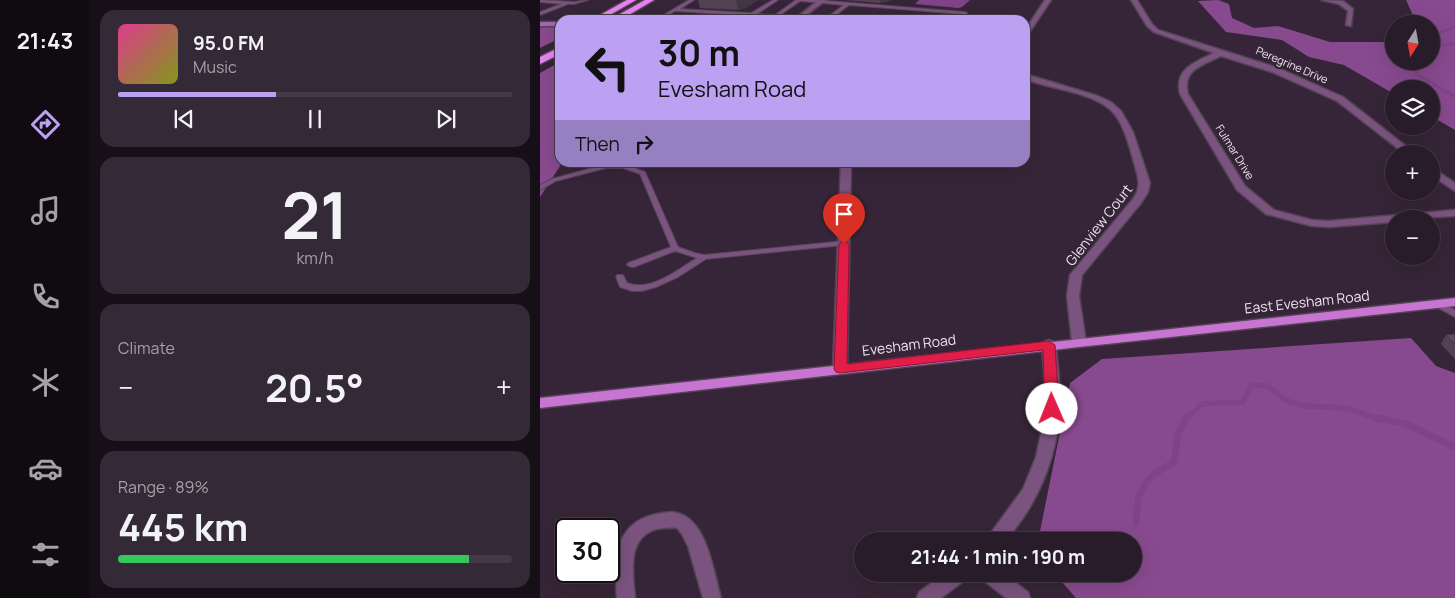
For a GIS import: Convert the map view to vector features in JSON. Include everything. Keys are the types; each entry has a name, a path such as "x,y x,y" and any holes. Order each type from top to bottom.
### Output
{"highway":[{"path":"604,15 632,0"},
{"path":"623,15 650,0"},
{"path":"540,61 555,53"}],"main road":[{"name":"East Evesham Road","path":"1163,333 1455,302"},
{"name":"Evesham Road","path":"540,403 1163,333"}],"street":[{"path":"1030,27 1048,0"},
{"name":"Peregrine Drive","path":"1134,0 1149,25 1156,30 1275,70 1340,100 1399,145"},
{"path":"1325,0 1342,2 1352,0"},
{"path":"803,15 822,1"},
{"path":"1342,2 1351,10 1349,25"},
{"path":"540,24 555,24"},
{"name":"Fulmar Drive","path":"1220,53 1189,71 1182,79 1184,94 1241,188 1263,208 1289,218 1329,224 1455,213"},
{"name":"Glenview Court","path":"1030,78 1097,98 1114,107 1126,124 1145,183 1144,192 1076,275 1073,296 1078,342"},
{"path":"840,369 846,167"},
{"path":"1440,177 1455,188"},
{"path":"1002,532 1028,497 1040,470 1052,412 1049,345"},
{"path":"626,598 623,567 624,551 631,537 641,527 656,521 672,519 683,523 691,533 712,598"},
{"path":"926,598 947,582"},
{"path":"1000,582 1021,598"}],"lane":[{"path":"540,1 568,2 586,0"},
{"path":"666,15 692,0"},
{"path":"675,10 752,15 776,0"},
{"path":"776,15 799,0 965,13 963,15"},
{"path":"540,14 568,2"},
{"path":"833,15 848,4"},
{"path":"899,8 904,4"},
{"path":"540,188 554,180 596,167"},
{"path":"627,167 643,173 675,248"},
{"path":"631,265 675,248 693,255 704,256 844,244"},
{"path":"620,277 622,285 629,289 647,288 704,256"},
{"path":"1438,304 1455,314"}],"shaded area":[{"path":"919,0 970,0 958,8 915,4"},
{"path":"1218,0 1229,4 1232,18 1254,28 1278,26 1330,42 1385,42 1385,70 1440,70 1440,15 1413,15 1406,0 1455,0 1455,130 1440,121 1440,80 1385,80 1385,89 1344,65 1309,57 1282,40 1226,32 1198,1"},
{"path":"540,24 555,24 555,40 540,48"},
{"path":"555,65 555,167 559,167 540,197 540,73"},
{"path":"1411,338 1436,366 1455,373 1455,598 1076,598 1062,582 1142,582 1142,532 1040,532 1070,383 1102,359"}],"building":[{"path":"1455,334 1455,344 1446,335"}],"waterway":[{"path":"1455,9 1455,17"},
{"path":"1440,33 1455,27"},
{"path":"1440,45 1455,44"},
{"path":"1416,71 1418,75 1455,97"},
{"path":"1185,420 1202,404 1243,402 1252,385 1268,386 1285,400 1294,403 1307,406 1347,408 1381,420"},
{"path":"1377,418 1406,424 1455,447"},
{"path":"1136,523 1140,493 1153,475 1174,462 1178,435 1185,420"}],"route":[{"path":"844,244 840,369 1049,345 1053,398 1052,409"}]}
